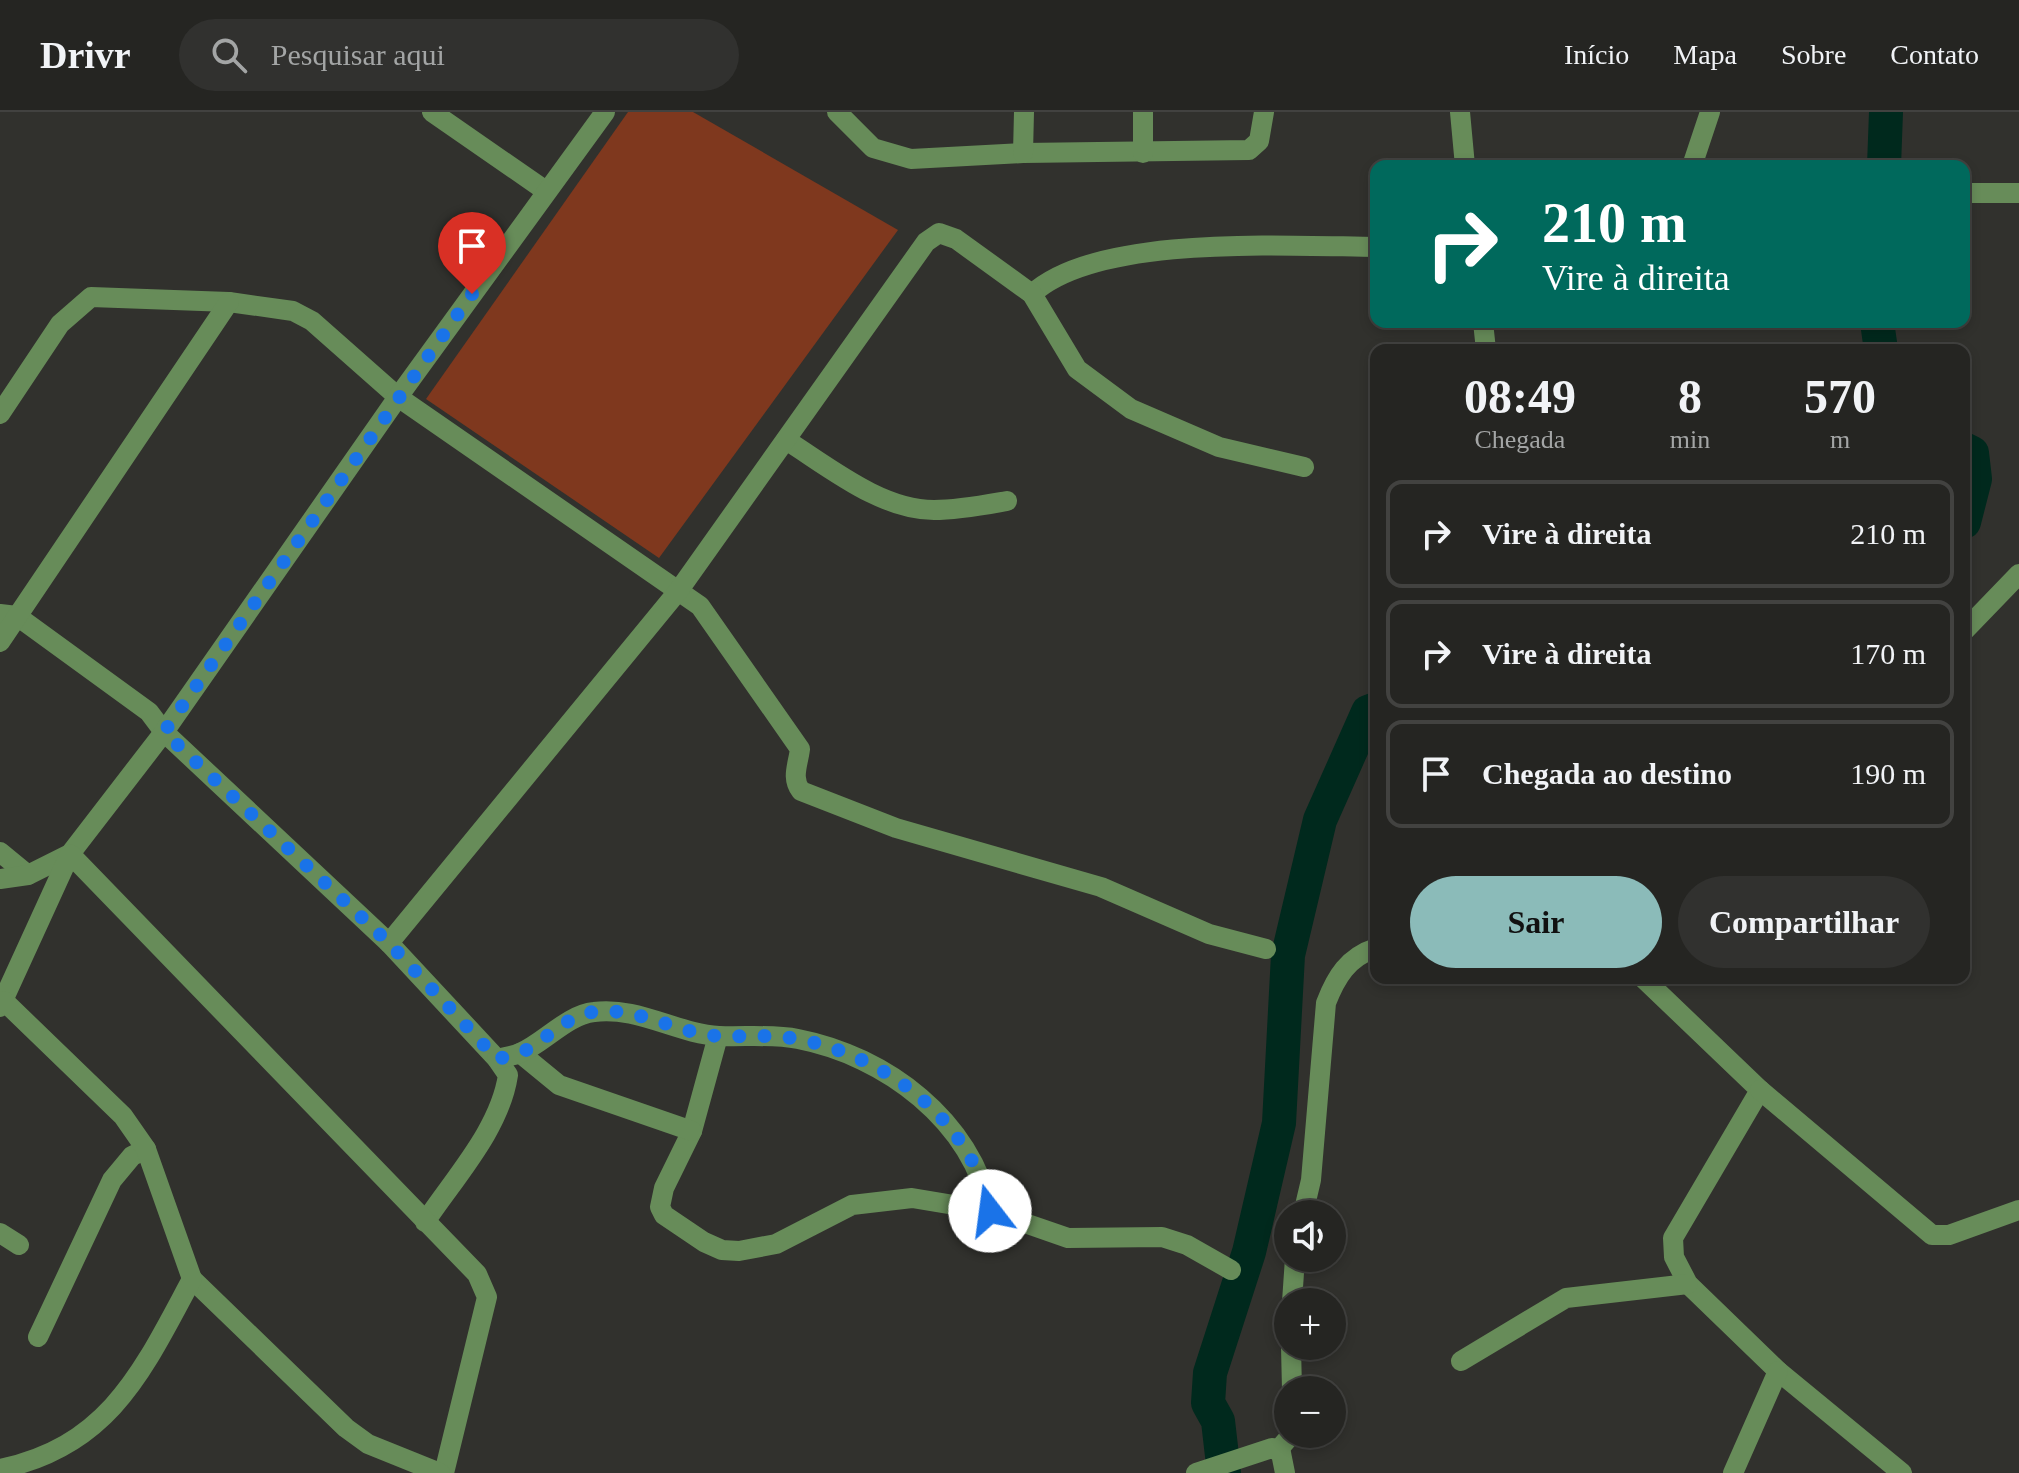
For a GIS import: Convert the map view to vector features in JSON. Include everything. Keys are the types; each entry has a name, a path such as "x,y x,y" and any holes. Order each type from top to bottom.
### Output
{"street":[{"path":"432,112 546,191"},
{"path":"70,854 477,1274 487,1297 442,1473 368,1444 346,1428 192,1279 146,1149 123,1116 2,1004 70,854 164,732 398,397 605,112"},
{"path":"837,112 873,148 911,159 1023,153 1249,150 1259,141 1264,112"},
{"path":"1023,153 1024,112"},
{"path":"1143,112 1143,153"},
{"path":"1460,112 1464,160"},
{"path":"1694,160 1710,112"},
{"path":"1970,193 2019,193"},
{"path":"389,943 679,590 926,242 939,233 956,239 1032,294 1077,369 1131,409 1219,447 1304,467"},
{"path":"1032,294 1058,273 1101,261 1186,249 1370,247"},
{"path":"0,414 60,324 91,297 229,302 293,311 312,321 398,397 679,590 707,615 800,749 795,772 796,784 801,791 896,828 1101,887 1209,934 1266,949"},
{"path":"0,642 9,615 229,302"},
{"path":"786,440 884,499 908,507 933,510 1007,501"},
{"path":"1970,625 2019,574"},
{"path":"9,615 149,712 164,732 389,943 497,1059 508,1075 505,1096 495,1117 425,1222"},
{"path":"0,852 28,875"},
{"path":"0,879 28,875 70,854"},
{"path":"1306,1200 1313,1166 1326,1003 1337,976 1360,953 1370,950"},
{"path":"1649,984 1760,1090 1932,1235 1949,1235 2019,1210"},
{"path":"497,1059 520,1053 575,1018 594,1012 628,1014 718,1036 744,1034 797,1039 847,1052 902,1083 940,1115 973,1156 985,1184 990,1211"},
{"path":"718,1036 692,1131 664,1188 660,1207 664,1215 722,1250 739,1251 776,1244 852,1205 912,1198 990,1211 1068,1238 1162,1237 1187,1245 1231,1270"},
{"path":"520,1053 559,1085 692,1131"},
{"path":"1760,1090 1673,1238 1674,1257 1688,1284 1778,1371 1902,1473"},
{"path":"38,1337 112,1180 132,1156 146,1149"},
{"path":"0,1233 19,1245"},
{"path":"0,1469 72,1445 111,1411 148,1360 192,1279"},
{"path":"1461,1361 1566,1298 1688,1284"},
{"path":"1733,1473 1778,1371"},
{"path":"1196,1473 1226,1462 1251,1458 1264,1449 1278,1450 1284,1460 1285,1473"}],"shaded area":[{"path":"628,112 693,112 898,230 659,558 426,399"}],"waterway":[{"path":"1884,160 1886,112"},
{"path":"1878,328 1880,344"},
{"path":"1970,452 1975,479 1970,499"},
{"path":"1224,1473 1218,1421 1208,1403 1210,1373 1249,1252 1279,1123 1288,955 1320,820 1370,711"}],"route":[{"path":"472,294 164,732 389,943 497,1059 520,1053 575,1018 594,1012 628,1014 718,1036 744,1034 797,1039 847,1052 902,1083 940,1115 973,1156 985,1184 990,1211"}]}
